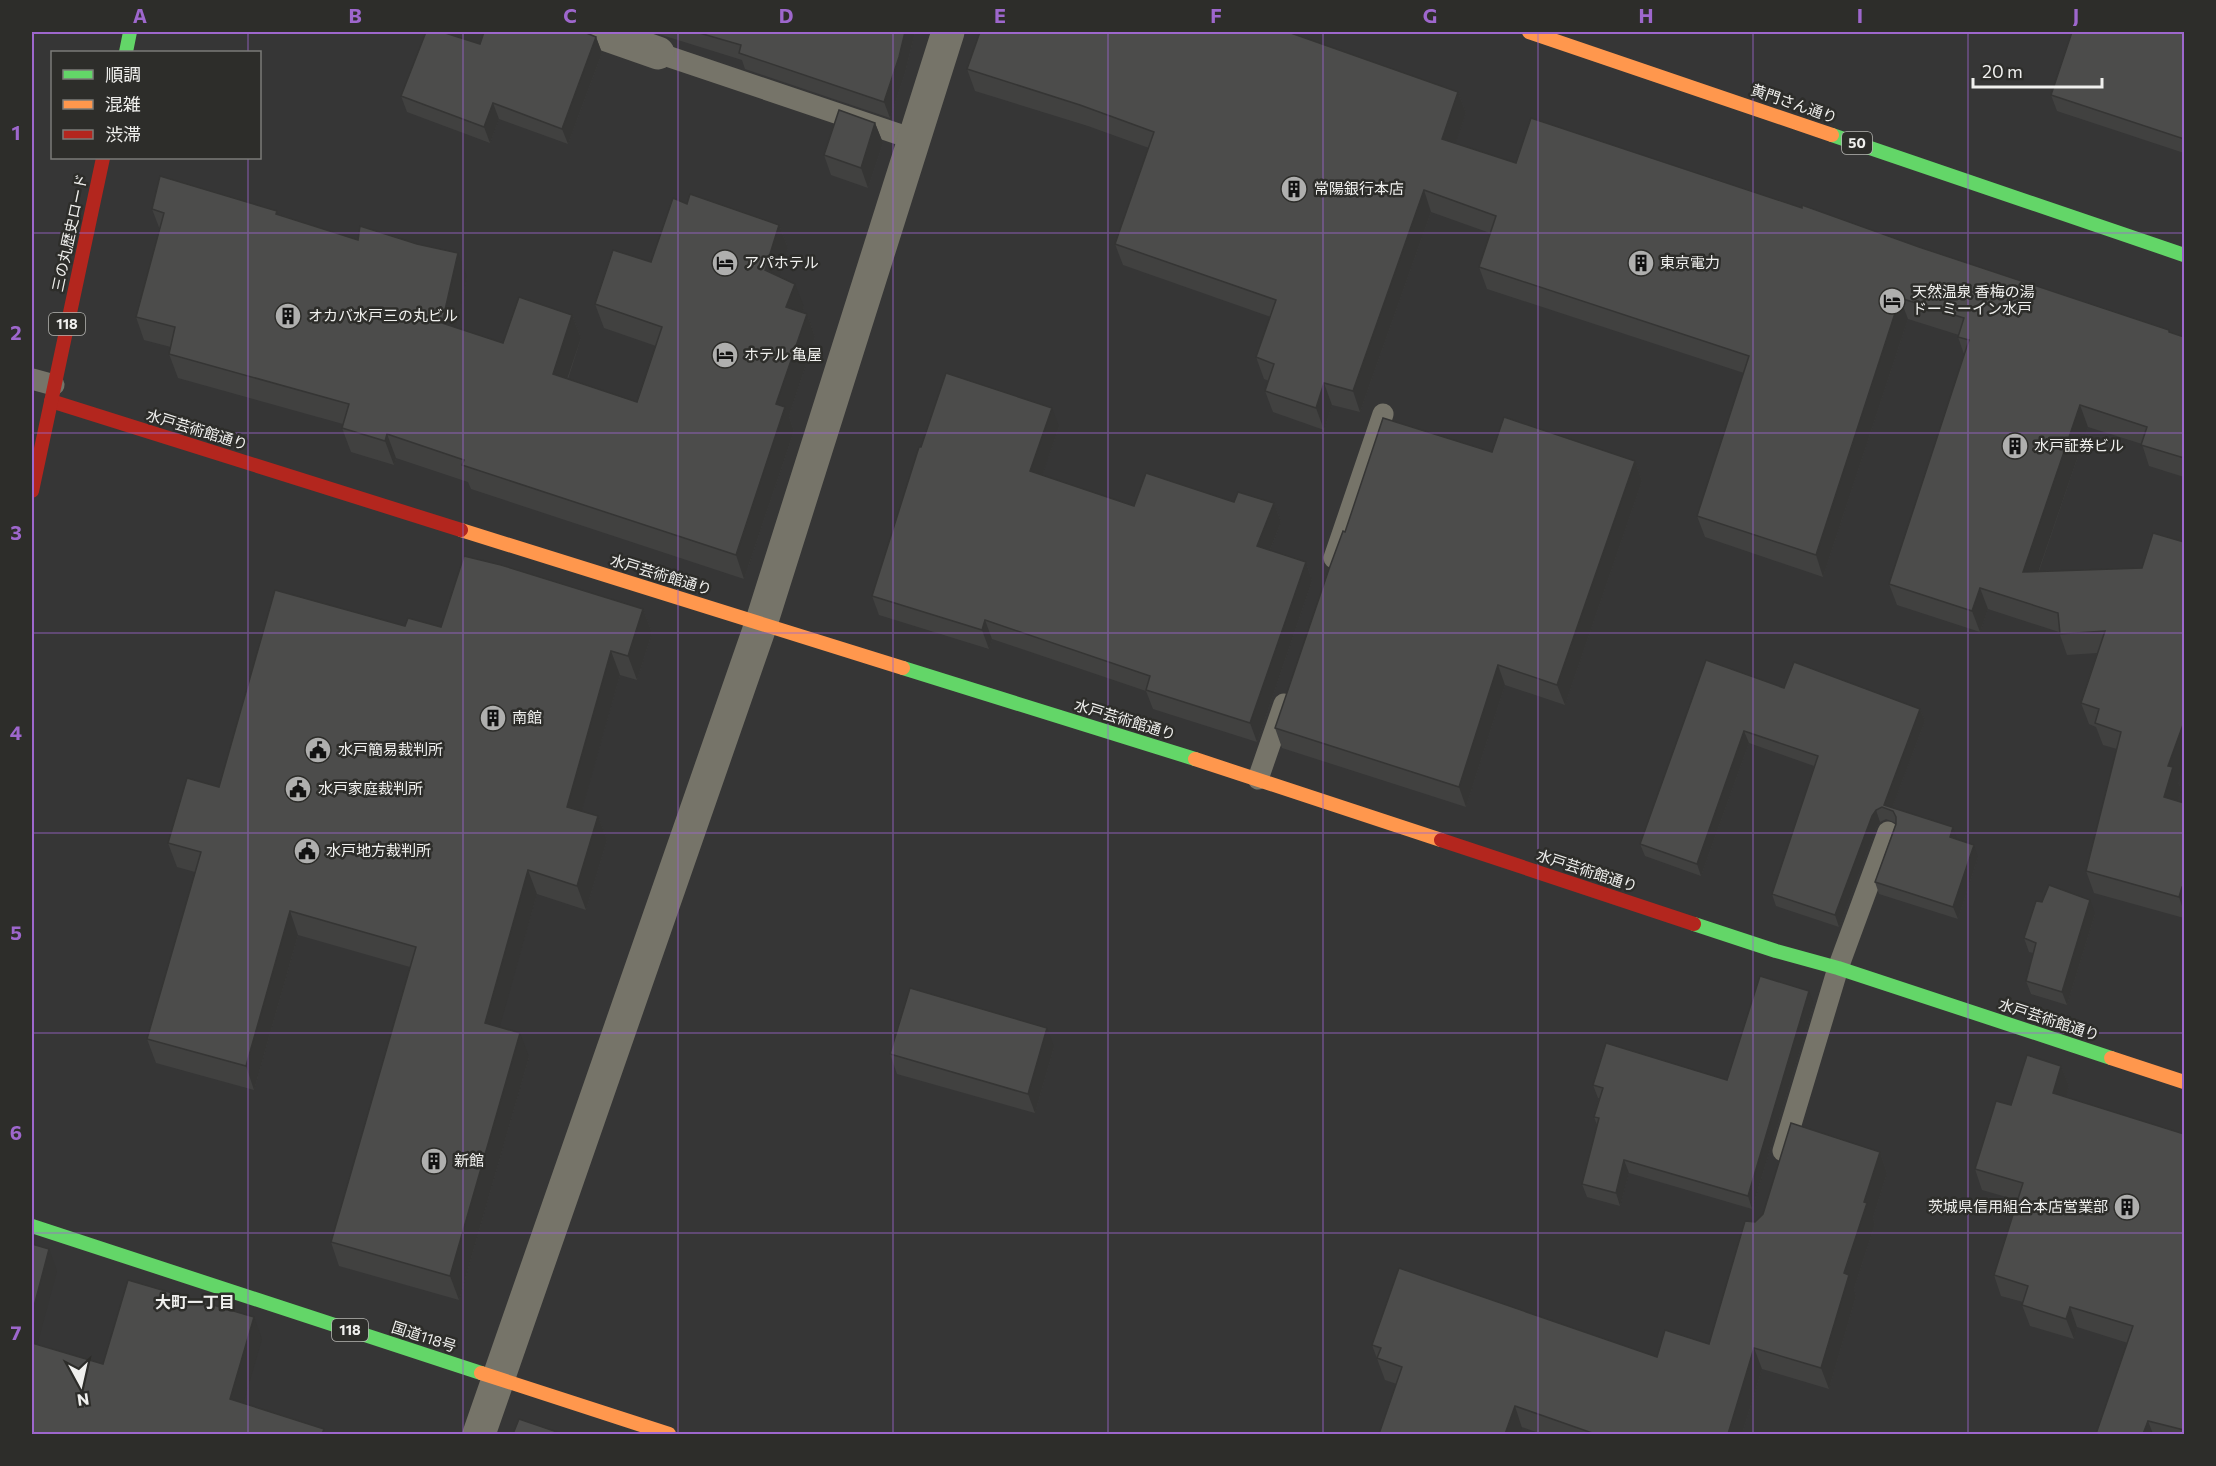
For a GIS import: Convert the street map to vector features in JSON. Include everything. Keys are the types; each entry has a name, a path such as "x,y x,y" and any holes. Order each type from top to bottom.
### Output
{"main road":[{"path":"126,51 130,32"},
{"name":"黄門さん通り","path":"1529,32 2184,255"},
{"name":"三の丸歴史ロード","path":"32,491 103,159"},
{"name":"水戸芸術館通り","path":"53,393 761,624 1258,779 1776,951 1838,968 2184,1082"},
{"name":"国道118号","path":"32,1226 669,1434"}],"street":[{"path":"598,32 658,53"},
{"path":"479,1434 761,624 916,140 948,32"}],"lane":[{"path":"658,53 916,140"},
{"path":"32,378 53,393"},
{"path":"1326,579 1383,414"},
{"path":"1258,779 1288,690"},
{"path":"1776,1174 1838,968 1888,832"}],"building":[{"path":"426,32 442,32 480,44 484,32 584,32 596,37 562,129 493,103 484,127 401,96"},
{"path":"696,32 905,32 884,102 739,53 741,45"},
{"path":"980,32 1288,32 1458,92 1442,139 1516,163 1531,118 1802,208 1802,205 2184,337 2184,458 2141,445 2147,427 2080,405 2023,572 2142,568 2153,533 2184,542 2184,722 2168,766 2173,767 2164,797 2184,803 2184,887 2179,897 2086,871 2121,732 2095,723 2099,709 2081,703 2105,631 2060,634 2058,613 1980,588 1972,611 1889,584 1969,340 1958,337 1964,318 1900,298 1816,555 1697,516 1749,356 1479,267 1496,216 1424,190 1353,391 1324,383 1316,408 1265,391 1274,364 1256,357 1276,300 1115,244 1154,132 1080,105 967,69"},
{"path":"2072,32 2184,32 2184,139 2051,95"},
{"path":"839,110 875,123 861,168 824,155"},
{"path":"160,176 277,211 276,214 358,240 360,226 417,244 458,253 442,323 503,343 519,297 572,315 553,374 637,402 662,327 595,304 613,250 651,262 673,198 687,204 690,194 779,225 765,270 795,284 786,307 807,314 776,404 785,407 736,555 462,465 464,460 387,434 385,441 342,428 349,404 169,354 175,327 136,317 164,213 152,209"},
{"path":"946,373 1052,408 1030,471 1134,506 1146,473 1234,502 1238,492 1274,503 1257,546 1306,562 1250,723 1146,690 1150,676 985,620 982,630 872,596 919,447 921,447"},
{"path":"1504,417 1635,461 1557,685 1498,665 1459,787 1275,728 1383,418 1492,452"},
{"path":"464,556 501,565 643,609 628,656 611,651 567,807 598,816 577,886 528,870 485,1023 520,1033 450,1276 331,1242 416,947 290,911 246,1066 147,1039 201,852 168,843 187,778 219,787 275,590 405,626 408,618 441,627"},
{"path":"1706,660 1784,688 1794,662 1920,709 1884,805 1953,827 1950,837 1974,845 1953,907 1875,882 1896,824 1893,811 1882,807 1872,816 1835,915 1772,894 1818,756 1744,731 1697,864 1640,844"},
{"path":"2049,885 2090,900 2062,992 2026,981 2036,943 2024,938 2036,901 2042,902"},
{"path":"1760,976 1809,991 1748,1196 1624,1160 1616,1193 1582,1184 1599,1118 1594,1117 1603,1088 1593,1085 1606,1043 1727,1080"},
{"path":"910,988 1047,1028 1028,1094 890,1054"},
{"path":"2027,1055 2061,1066 2053,1093 2184,1134 2184,1430 2148,1421 2143,1434 2096,1434 2133,1326 2070,1307 2066,1319 2022,1305 2028,1286 1994,1275 2023,1183 1975,1169 1996,1101 2011,1105"},
{"path":"1791,1123 1880,1152 1864,1202 1867,1203 1844,1273 1849,1275 1821,1368 1754,1348 1728,1434 1595,1434 1515,1406 1505,1434 1379,1434 1402,1367 1377,1358 1381,1348 1372,1345 1399,1268 1657,1357 1665,1330 1709,1344 1745,1221 1755,1222 1763,1214"},
{"path":"32,1244 49,1249 32,1314"},
{"path":"128,1280 254,1317 230,1399 324,1429 322,1434 32,1434 32,1343 103,1364"},
{"path":"519,1419 563,1434 513,1434"}],"traffic: fast":[{"path":"126,51 130,32"},
{"path":"1832,135 2184,255"},
{"path":"903,668 1195,759"},
{"path":"1694,924 1776,951 1838,968 2111,1058"},
{"path":"32,1226 481,1373"}],"traffic: slow":[{"path":"1529,32 1832,135"},
{"path":"461,530 903,668"},
{"path":"1195,759 1441,840"},
{"path":"2111,1058 2184,1082"},
{"path":"481,1373 669,1434"}],"traffic: jam":[{"path":"32,491 103,159"},
{"path":"51,401 461,530"},
{"path":"1441,840 1694,924"}],"place":[{"name":"常陽銀行本店","path":"1294,189"},
{"name":"アパホテル","path":"725,263"},
{"name":"東京電力","path":"1641,263"},
{"name":"天然温泉 香梅の湯 ドーミーイン水戸","path":"1892,301"},
{"name":"オカバ水戸三の丸ビル","path":"288,316"},
{"name":"ホテル 亀屋","path":"725,355"},
{"name":"水戸証券ビル","path":"2015,446"},
{"name":"南館","path":"493,718"},
{"name":"水戸簡易裁判所","path":"318,750"},
{"name":"水戸家庭裁判所","path":"298,789"},
{"name":"水戸地方裁判所","path":"307,851"},
{"name":"新館","path":"434,1161"},
{"name":"茨城県信用組合本店営業部","path":"2127,1207"}],"district":[{"name":"大町一丁目","path":"195,1302"}]}
